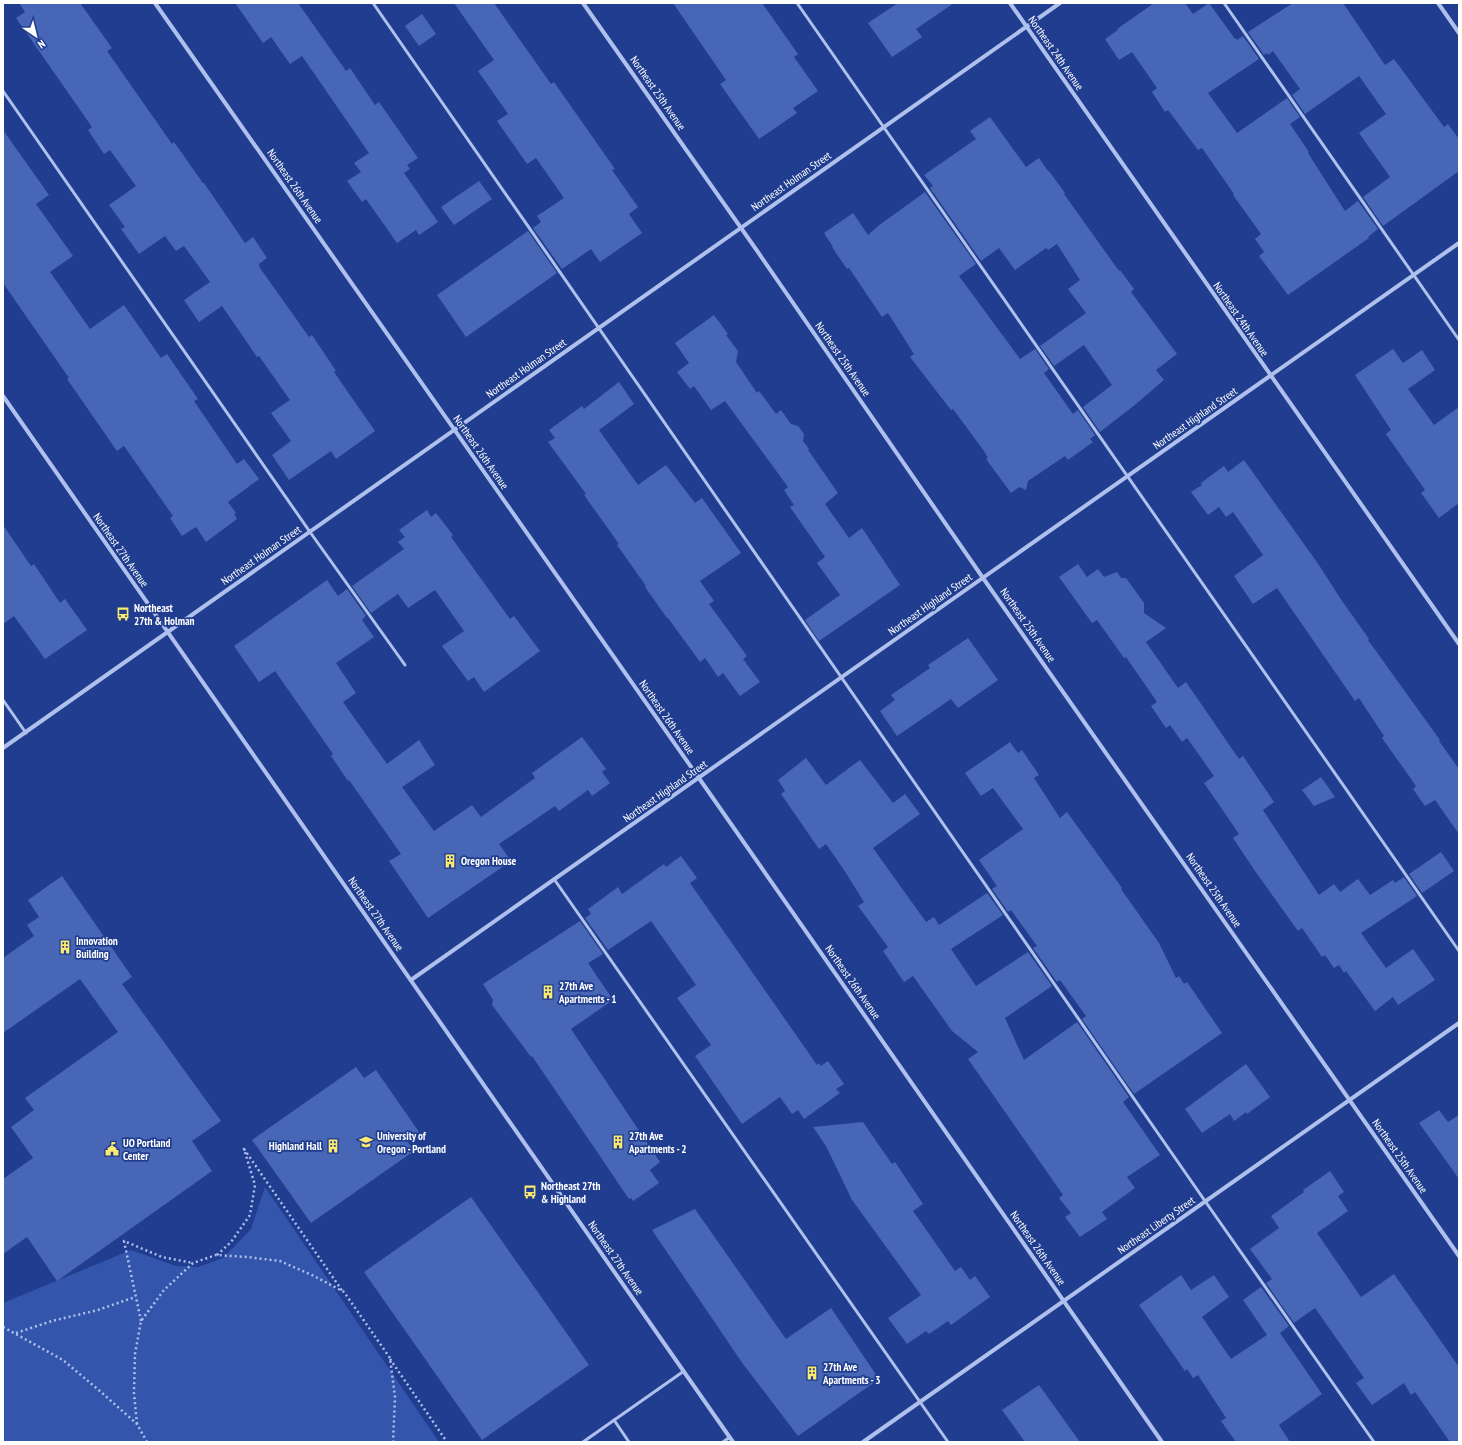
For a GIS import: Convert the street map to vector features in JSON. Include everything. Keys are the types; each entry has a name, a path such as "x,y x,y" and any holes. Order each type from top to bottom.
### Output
{"street":[{"name":"Northeast 26th Avenue","path":"155,3 699,778 1162,1442"},
{"name":"Northeast 25th Avenue","path":"583,3 741,228 983,578 1459,1256"},
{"name":"Northeast 24th Avenue","path":"1010,3 1459,644"},
{"name":"Northeast Holman Street","path":"3,748 1060,3"},
{"path":"1438,3 1459,33"},
{"name":"Northeast Highland Street","path":"411,980 1459,243"},
{"name":"Northeast 27th Avenue","path":"3,396 734,1442"},
{"name":"Northeast Liberty Street","path":"862,1442 1459,1023"}],"lane":[{"path":"373,3 841,678 1374,1442"},
{"path":"797,3 1459,951"},
{"path":"1224,3 1459,340"},
{"path":"3,91 310,532 405,665"},
{"path":"3,700 26,732"},
{"path":"554,879 948,1442"},
{"path":"583,1442 684,1371"},
{"path":"614,1420 629,1442"},
{"path":"723,1442 730,1437"}],"path":[{"path":"216,1255 231,1242 250,1215 255,1185 244,1149 447,1442"},
{"path":"137,1424 134,1393 135,1354 141,1321 124,1241 162,1257 193,1263"},
{"path":"141,1321 164,1290 193,1263 216,1255 247,1256 280,1261 314,1276 344,1292"},
{"path":"16,1333 52,1321 98,1310 135,1297"},
{"path":"3,1327 63,1360 137,1424 147,1442"},
{"path":"390,1358 395,1397 393,1442"}],"shaded area":[{"path":"265,1187 439,1442 3,1442 3,1303 131,1250 176,1266 198,1267 223,1258 251,1229"}],"building":[{"path":"19,3 80,3 112,48 107,51 172,144 174,142 204,183 245,243 253,237 267,258 259,264 260,268 309,337 312,335 336,371 334,372 375,431 336,459 331,451 289,480 272,455 291,441 271,413 290,400 259,356 257,357 222,306 199,322 184,300 210,282 184,246 176,251 165,236 139,254 121,229 125,227 109,205 136,186 110,150 104,154 88,130 92,127 16,18 25,12"},
{"path":"235,3 298,3 346,71 350,68 375,105 379,102 418,158 407,165 410,169 404,173 438,222 419,235 416,230 397,243 366,199 362,202 347,181 361,172 354,163 369,153 302,56 290,64 271,37 263,43"},
{"path":"454,3 494,3 551,84 554,82 615,169 612,170 638,207 629,214 642,233 600,262 591,249 562,269 533,228 541,222 537,216 564,198 536,158 527,164 497,121 508,114 478,71 494,60"},
{"path":"673,3 762,3 798,54 794,57 818,91 793,108 797,113 759,139 720,84 726,80"},
{"path":"898,3 954,3 916,29 922,37 892,57 868,23"},
{"path":"1154,3 1185,3 1193,14 1209,3 1235,39 1236,38 1237,40 1243,36 1259,59 1208,93 1237,133 1287,98 1300,117 1290,124 1345,211 1358,201 1378,229 1368,237 1369,238 1288,295 1259,256 1264,252 1255,239 1261,234 1202,148 1198,150 1168,110 1165,112 1152,92 1157,88 1132,52 1119,60 1105,39"},
{"path":"1293,3 1343,3 1385,65 1394,59 1444,127 1448,124 1459,139 1459,171 1383,226 1363,197 1390,177 1359,133 1386,114 1359,76 1305,114 1292,95 1300,89 1273,51 1268,55 1267,53 1264,55 1248,32"},
{"path":"422,14 436,34 419,46 405,26"},
{"path":"990,117 1026,167 1039,158 1119,271 1120,270 1134,289 1131,292 1177,354 1156,370 1164,380 1100,432 1083,407 1112,385 1084,345 1054,366 1040,346 1086,313 1068,289 1080,280 1057,244 1048,250 1046,248 1015,270 999,248 981,261 930,188 933,186 924,175 976,139 970,131"},
{"path":"3,130 49,195 36,204 73,256 50,272 90,329 124,305 161,358 167,354 198,399 194,401 237,464 244,459 259,479 228,502 236,513 234,514 237,519 206,542 196,527 182,536 170,518 173,516 124,446 117,451 67,379 69,378 3,283"},
{"path":"479,181 492,199 454,225 441,207"},
{"path":"925,192 976,264 959,276 1020,359 1035,349 1049,369 1044,373 1073,414 1078,410 1095,435 1090,439 1093,442 1068,460 1065,456 1028,481 1026,490 1019,487 1011,493 986,459 988,458 984,451 953,409 951,410 910,357 914,354 888,313 882,317 849,268 847,269 824,233 853,213 868,235"},
{"path":"528,231 557,273 466,337 437,295"},
{"path":"714,315 738,351 736,362 757,393 759,391 776,414 781,410 791,424 798,426 804,434 803,441 809,449 808,450 838,493 825,504 849,538 862,528 900,585 819,641 805,620 840,595 817,563 825,557 790,507 794,505 784,490 788,487 725,401 711,410 694,386 690,389 677,372 689,363 675,343"},
{"path":"1393,349 1403,363 1422,350 1435,370 1408,389 1434,425 1459,407 1459,503 1439,518 1421,493 1425,490 1386,434 1391,430 1355,375"},
{"path":"619,382 634,404 599,430 638,485 666,465 695,503 702,498 741,553 700,581 714,601 709,604 747,656 743,659 760,682 740,696 723,673 718,677 705,658 700,662 645,587 646,586 617,545 619,544 584,495 586,494 548,442 555,438 549,430 582,406 584,409"},
{"path":"1244,460 1319,565 1369,639 1368,640 1459,769 1459,834 1435,800 1425,806 1413,789 1416,786 1382,738 1384,736 1359,698 1355,701 1277,588 1253,604 1234,576 1263,555 1233,512 1226,517 1219,507 1208,515 1191,492 1202,485 1201,483 1224,466 1228,472"},
{"path":"427,510 431,517 436,513 453,535 451,537 510,619 514,616 540,651 484,692 474,677 468,681 442,646 464,631 435,590 408,608 398,594 371,613 352,586 404,549 398,542 405,537 399,530"},
{"path":"3,525 31,566 34,564 60,603 65,599 87,630 45,659 14,616 3,624"},
{"path":"1078,564 1087,577 1098,569 1104,577 1117,572 1121,578 1126,578 1144,603 1144,613 1166,628 1146,642 1178,688 1186,682 1239,759 1243,756 1274,802 1263,810 1319,895 1334,884 1340,892 1358,879 1370,895 1393,880 1395,883 1404,877 1417,896 1361,933 1386,968 1413,949 1435,980 1398,1005 1393,997 1375,1011 1346,971 1344,973 1339,965 1334,968 1325,955 1322,957 1302,928 1298,931 1233,838 1239,834 1204,783 1214,776 1187,738 1182,742 1170,725 1166,728 1151,706 1157,702 1126,657 1124,658 1097,620 1092,623 1059,577"},
{"path":"327,580 338,596 347,589 366,616 362,620 374,637 336,663 356,693 343,702 387,764 419,740 435,765 402,787 434,831 472,805 481,817 535,778 532,773 582,737 606,769 602,772 610,783 592,796 588,790 559,811 555,806 499,844 511,861 428,918 389,861 401,854 349,780 348,781 331,756 333,754 275,671 259,682 234,646"},
{"path":"968,638 998,680 958,708 951,699 897,736 880,711 895,700 891,695 930,668 928,665"},
{"path":"1010,742 1018,753 1022,750 1039,775 1034,778 1060,818 1067,812 1122,888 1121,889 1159,943 1176,978 1179,976 1184,984 1187,982 1222,1033 1134,1094 1082,1019 1086,1016 1060,980 1057,982 1033,948 1037,946 1011,910 1008,912 992,889 997,886 979,860 1023,829 993,788 981,796 965,773"},
{"path":"806,758 826,785 860,760 893,803 905,794 920,814 873,848 926,922 934,917 939,925 987,893 1003,915 951,949 976,986 1028,952 1052,986 1005,1018 1024,1060 1077,1022 1129,1097 1123,1102 1160,1155 1127,1177 1135,1188 1102,1212 1107,1219 1080,1237 1065,1217 1071,1213 1059,1198 1063,1195 968,1059 978,1052 952,1031 913,976 904,982 883,951 888,947 858,906 864,902 844,870 826,844 819,849 781,794 785,791 778,780"},
{"path":"1321,777 1335,797 1314,806 1302,790"},
{"path":"1441,852 1454,871 1422,893 1409,874"},
{"path":"681,856 697,878 690,883 817,1065 819,1063 821,1066 828,1061 844,1084 836,1089 840,1093 804,1119 798,1110 792,1114 780,1097 742,1124 695,1056 711,1045 677,998 696,985 651,921 608,950 585,918 591,914 588,909 618,887 622,894 664,864 666,867"},
{"name":"UO Portland Center","path":"62,876 132,977 122,984 221,1121 192,1141 212,1171 57,1281 27,1237 3,1254 3,1179 33,1158 11,1127 34,1110 25,1098 118,1032 80,979 3,1033 3,958 34,936 27,925 39,917 28,900"},
{"path":"580,921 603,954 588,963 613,1000 571,1029 660,1162 650,1170 659,1183 633,1201 631,1198 629,1199 532,1056 531,1057 492,1005 493,1000 483,984"},
{"path":"1246,1064 1270,1097 1247,1114 1246,1112 1234,1121 1230,1114 1202,1133 1185,1109"},
{"name":"Highland Hall","path":"356,1067 364,1078 376,1070 419,1132 407,1141 414,1151 311,1223 252,1140"},
{"path":"1439,1110 1448,1122 1459,1115 1459,1179 1419,1123"},
{"path":"863,1122 892,1164 895,1162 923,1204 913,1211 955,1271 961,1267 970,1280 975,1276 990,1297 951,1325 948,1321 929,1334 926,1331 907,1344 888,1318 921,1295 852,1200 826,1146 813,1127"},
{"path":"1330,1171 1344,1192 1338,1196 1348,1211 1317,1233 1361,1297 1394,1274 1459,1367 1459,1442 1450,1442 1415,1392 1411,1395 1404,1383 1372,1405 1356,1383 1364,1378 1315,1308 1294,1323 1266,1283 1272,1279 1250,1249 1279,1228 1271,1216 1304,1192 1303,1190"},
{"path":"471,1197 589,1365 482,1440 364,1272"},
{"path":"695,1209 786,1339 831,1308 879,1379 798,1436 743,1364 652,1230"},
{"path":"1181,1275 1191,1290 1214,1275 1229,1297 1202,1317 1231,1359 1267,1335 1243,1300 1261,1287 1289,1326 1280,1333 1322,1394 1279,1425 1290,1442 1236,1442 1221,1421 1226,1418 1198,1375 1193,1378 1187,1369 1185,1371 1139,1305"},
{"path":"1039,1385 1080,1442 1025,1442 1002,1410"}],"place":[{"name":"Northeast 27th & Holman","path":"123,614"},
{"name":"Oregon House","path":"450,861"},
{"name":"Innovation Building","path":"65,947"},
{"name":"27th Ave Apartments - 1","path":"548,992"},
{"name":"University of Oregon - Portland","path":"366,1142"},
{"name":"27th Ave Apartments - 2","path":"618,1142"},
{"name":"Highland Hall","path":"333,1146"},
{"name":"UO Portland Center","path":"112,1149"},
{"name":"Northeast 27th & Highland","path":"530,1192"},
{"name":"27th Ave Apartments - 3","path":"812,1373"}]}
